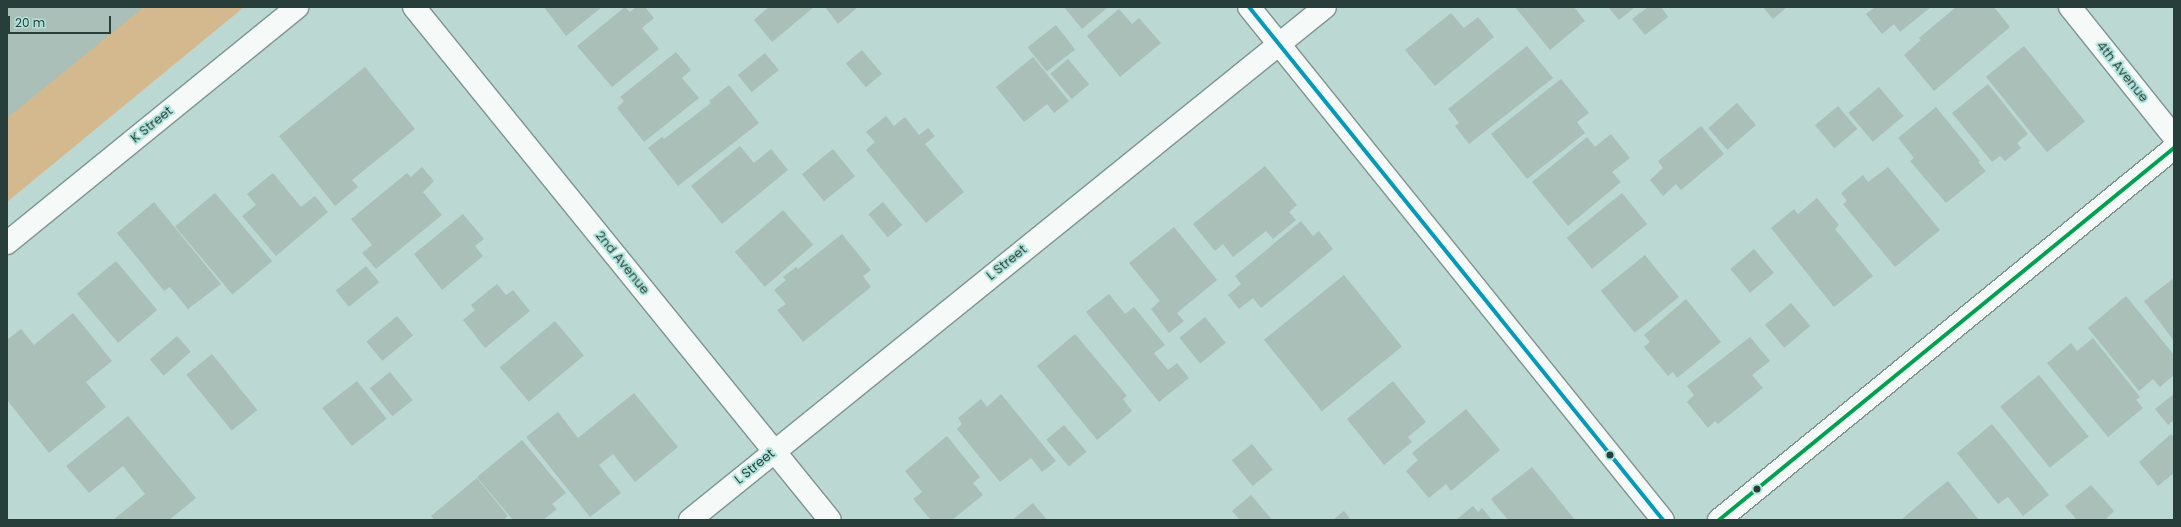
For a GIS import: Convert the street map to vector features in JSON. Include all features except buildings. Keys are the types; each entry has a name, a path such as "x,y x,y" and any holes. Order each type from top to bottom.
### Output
{"street":[{"name":"K Street","path":"7,242 297,7"},
{"name":"2nd Avenue","path":"414,7 830,520"},
{"path":"1249,7 1663,520"},
{"name":"L Street","path":"690,520 1324,7"},
{"name":"4th Avenue","path":"2070,7 2174,137"},
{"path":"1719,520 2174,148"}],"shaded area":[{"path":"7,7 244,7 7,202"}],"transit line":[{"path":"1249,7 1663,520"},
{"path":"1719,520 2174,148"}]}
